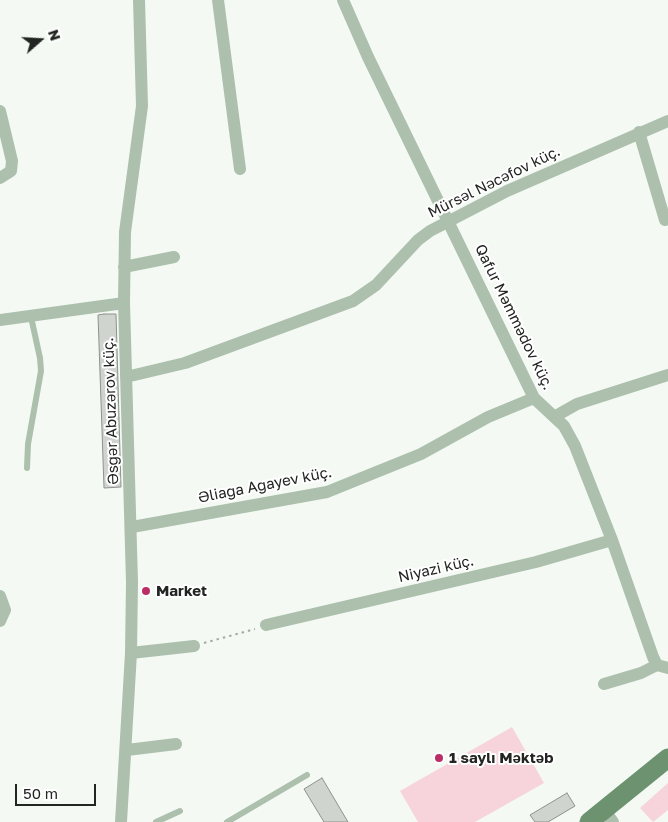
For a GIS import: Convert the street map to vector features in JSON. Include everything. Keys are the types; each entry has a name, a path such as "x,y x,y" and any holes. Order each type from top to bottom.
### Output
{"main road":[{"path":"609,818 668,758"},
{"path":"589,822 609,818 668,771"}],"street":[{"name":"Əsgər Abuzərov küç.","path":"121,822 132,653 132,527 124,268 127,209 142,106 139,0"},
{"path":"218,0 240,169"},
{"name":"Qafur Məmmədov küç.","path":"343,0 368,57 534,398 564,426 575,446 612,540 652,657 663,667"},
{"path":"0,110 12,161 11,170 0,178"},
{"name":"Mürsəl Nəcəfov küç.","path":"126,376 185,363 353,301 376,285 418,240 448,221 507,191 668,121"},
{"path":"640,132 665,220"},
{"path":"124,268 174,257"},
{"path":"0,320 124,303"},
{"path":"554,418 577,404 668,375"},
{"name":"Əliağa Ağayev küç.","path":"132,527 327,492 421,454 488,417 534,398"},
{"name":"Niyazi küç.","path":"266,625 536,562 612,540"},
{"path":"0,596 5,610 0,621"},
{"path":"132,653 194,646"},
{"path":"604,684 663,667"},
{"path":"127,750 176,744"}],"lane":[{"path":"27,468 28,444 41,371 31,317"},
{"path":"227,822 307,775"},
{"path":"156,822 180,811"}],"path":[{"path":"194,646 266,625"}],"shaded area":[{"path":"512,727 544,783 475,822 418,822 400,791"},
{"path":"668,783 668,810 653,822 640,808"}],"building":[{"path":"116,314 121,487 104,488 98,315"},
{"path":"322,778 348,822 324,822 304,789"},
{"path":"567,793 575,806 548,822 535,822 530,815"}],"place":[{"name":"Market","path":"146,591"},
{"name":"1 saylı Məktəb","path":"439,758"}]}
